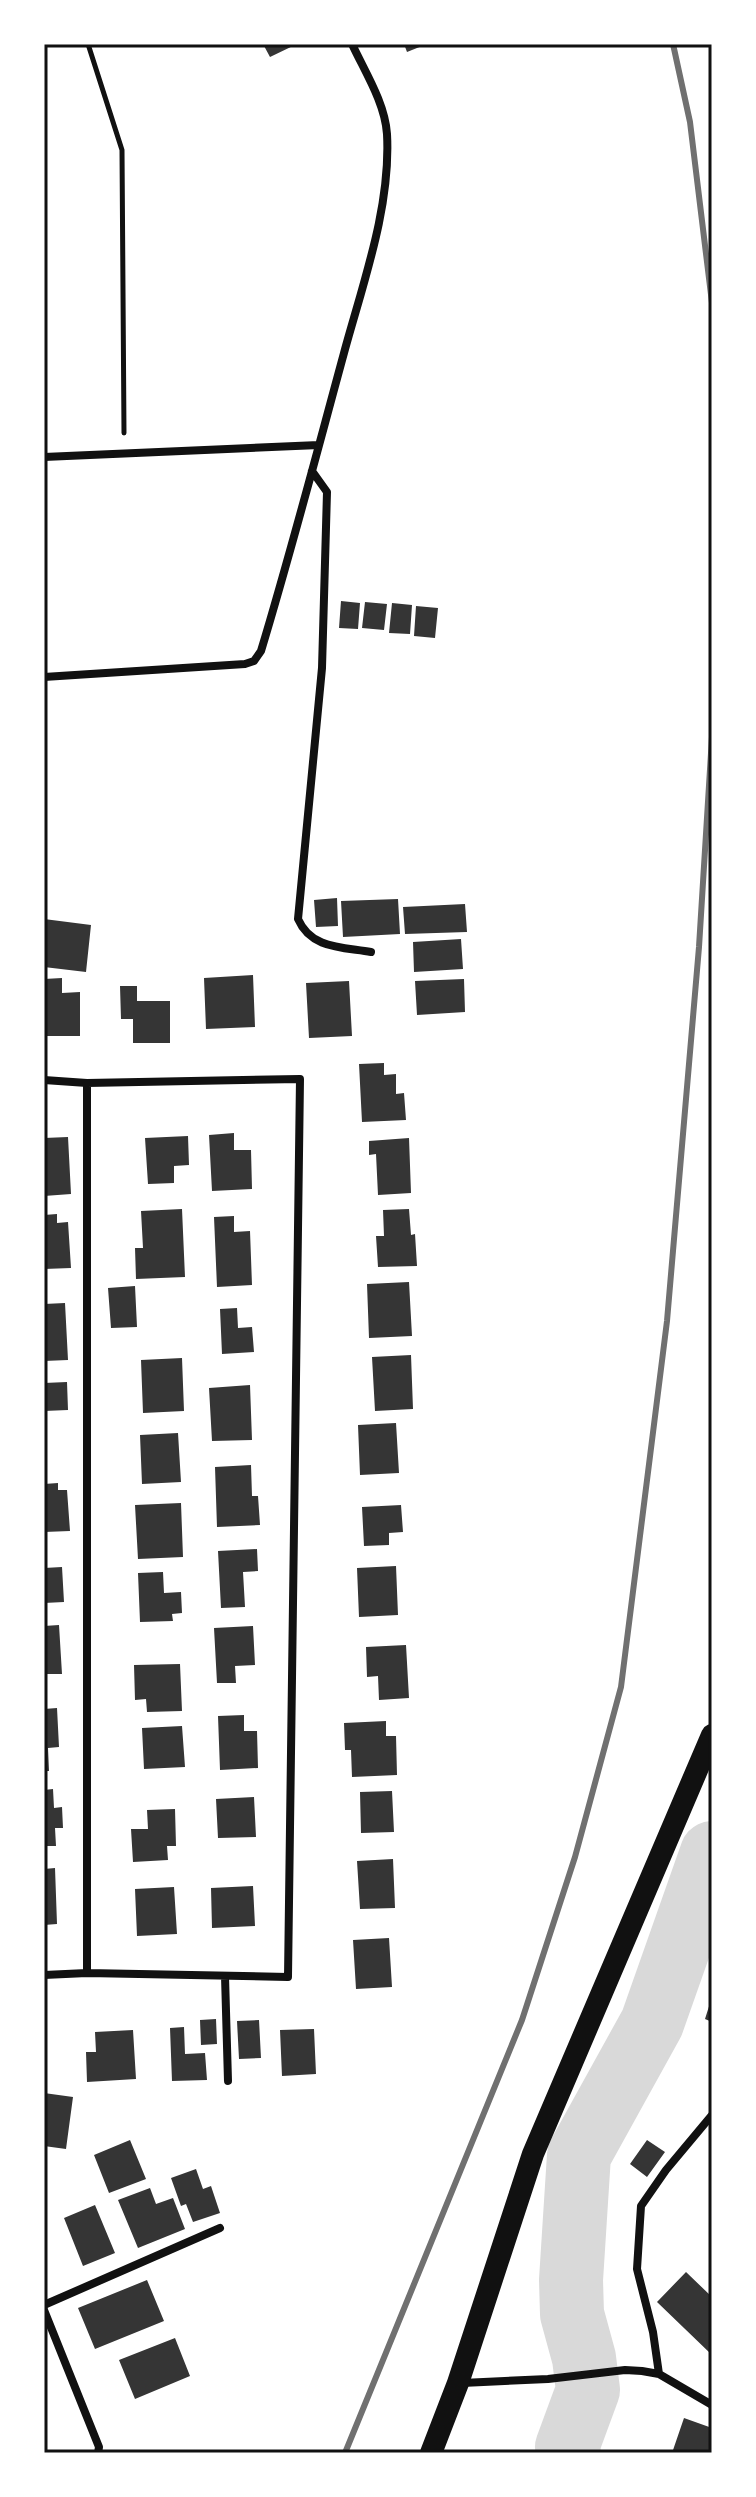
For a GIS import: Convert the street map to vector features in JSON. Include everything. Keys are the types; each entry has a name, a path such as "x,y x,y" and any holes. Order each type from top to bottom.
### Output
{"highway":[{"path":"431,2453 458,2383 533,2154 712,1735"}],"street":[{"path":"44,677 245,664 254,661 261,651 376,234 387,164 387,131 379,103 352,44"},
{"path":"44,457 319,445"},
{"path":"312,471 327,492 322,668 298,919 308,936 322,943 371,952"},
{"path":"44,1080 87,1083 300,1079 288,1977 44,1975"},
{"path":"87,1083 87,1973"},
{"path":"225,1976 228,2081"},
{"path":"659,2374 653,2332 637,2269 641,2206 666,2170 712,2115"},
{"path":"98,2453 99,2447 44,2307 220,2228"},
{"path":"458,2383 548,2379 625,2370 659,2374 712,2405"}],"path":[{"path":"88,44 122,150 125,453"}],"building":[{"path":"263,44 297,44 270,57"},
{"path":"404,44 427,44 407,52"},
{"path":"341,601 360,603 358,629 339,628"},
{"path":"365,602 387,604 384,630 362,628"},
{"path":"392,603 412,605 410,634 389,633"},
{"path":"416,606 438,608 435,638 414,636"},
{"path":"337,898 338,926 316,927 314,900"},
{"path":"398,899 400,934 343,937 341,901"},
{"path":"465,904 467,932 405,934 403,907"},
{"path":"44,919 91,925 86,972 44,967"},
{"path":"461,939 463,969 414,972 413,942"},
{"path":"253,975 255,1027 206,1029 204,978"},
{"path":"62,978 62,993 80,992 80,1036 44,1036 44,979"},
{"path":"464,979 465,1012 417,1015 415,981"},
{"path":"349,981 352,1036 309,1038 306,983"},
{"path":"120,986 137,986 137,1001 170,1001 170,1043 133,1043 133,1019 121,1019"},
{"path":"384,1063 384,1075 396,1074 396,1094 404,1093 406,1120 362,1122 359,1064"},
{"path":"234,1133 234,1150 251,1150 252,1189 212,1191 209,1135"},
{"path":"188,1136 189,1165 174,1166 174,1183 148,1184 145,1138"},
{"path":"68,1137 71,1194 44,1196 44,1138"},
{"path":"409,1138 411,1193 378,1195 376,1154 369,1155 369,1141"},
{"path":"182,1209 185,1277 136,1279 135,1248 143,1248 141,1211"},
{"path":"409,1209 411,1235 415,1234 417,1266 378,1267 376,1236 384,1236 383,1210"},
{"path":"57,1214 57,1223 68,1222 71,1268 44,1269 44,1215"},
{"path":"234,1216 234,1232 250,1231 252,1285 217,1287 214,1217"},
{"path":"409,1282 412,1336 369,1338 367,1284"},
{"path":"135,1286 137,1327 111,1328 108,1288"},
{"path":"65,1303 68,1360 44,1361 44,1304"},
{"path":"237,1308 238,1328 252,1327 254,1352 222,1354 220,1309"},
{"path":"411,1355 413,1409 375,1411 372,1357"},
{"path":"182,1358 184,1411 143,1413 141,1360"},
{"path":"67,1382 68,1410 44,1411 44,1383"},
{"path":"250,1385 252,1440 212,1441 209,1388"},
{"path":"396,1423 399,1473 360,1475 358,1425"},
{"path":"178,1433 181,1482 142,1484 140,1435"},
{"path":"251,1465 252,1496 258,1496 260,1525 217,1527 215,1467"},
{"path":"58,1483 58,1490 67,1490 70,1531 44,1532 44,1484"},
{"path":"181,1503 183,1557 138,1559 135,1505"},
{"path":"401,1505 403,1532 389,1533 389,1545 364,1546 362,1507"},
{"path":"257,1549 258,1571 243,1572 245,1607 221,1608 218,1551"},
{"path":"396,1566 398,1615 359,1617 357,1568"},
{"path":"62,1567 64,1602 44,1603 44,1568"},
{"path":"163,1572 164,1593 181,1592 182,1613 172,1614 173,1621 140,1622 138,1573"},
{"path":"59,1625 62,1674 44,1674 44,1626"},
{"path":"253,1626 255,1665 235,1666 236,1683 217,1683 214,1628"},
{"path":"406,1645 409,1698 379,1700 378,1676 367,1677 366,1647"},
{"path":"180,1664 182,1711 147,1712 146,1699 135,1700 134,1665"},
{"path":"57,1708 59,1747 48,1748 49,1771 44,1771 44,1709"},
{"path":"244,1715 244,1731 257,1731 258,1768 220,1770 218,1716"},
{"path":"386,1721 386,1736 396,1736 397,1775 352,1777 351,1750 345,1750 344,1723"},
{"path":"182,1726 185,1767 144,1769 142,1728"},
{"path":"53,1789 54,1808 62,1807 63,1828 55,1828 56,1846 44,1846 44,1790"},
{"path":"392,1791 394,1832 361,1833 360,1792"},
{"path":"254,1797 256,1837 218,1838 216,1799"},
{"path":"175,1809 176,1846 167,1846 168,1860 133,1862 131,1829 148,1829 147,1810"},
{"path":"393,1859 395,1908 360,1909 357,1861"},
{"path":"55,1868 57,1924 44,1925 44,1869"},
{"path":"253,1886 255,1926 212,1928 211,1888"},
{"path":"174,1887 177,1934 137,1936 135,1889"},
{"path":"389,1938 392,1987 356,1989 353,1940"},
{"path":"712,2000 712,2022 705,2019"},
{"path":"216,2019 217,2044 201,2045 200,2020"},
{"path":"259,2020 261,2058 239,2059 237,2021"},
{"path":"184,2027 185,2054 205,2053 207,2080 172,2081 170,2028"},
{"path":"314,2029 316,2074 282,2076 280,2030"},
{"path":"133,2030 136,2079 87,2082 86,2052 96,2052 95,2032"},
{"path":"44,2093 73,2097 66,2149 44,2146"},
{"path":"130,2140 146,2179 109,2193 94,2155"},
{"path":"647,2140 665,2152 647,2177 630,2164"},
{"path":"196,2169 203,2189 211,2186 220,2213 193,2222 186,2204 181,2206 171,2178"},
{"path":"150,2188 156,2204 173,2198 185,2229 138,2248 118,2200"},
{"path":"95,2205 115,2253 83,2266 64,2218"},
{"path":"686,2272 712,2297 712,2355 657,2302"},
{"path":"147,2280 164,2321 95,2349 78,2308"},
{"path":"175,2338 190,2376 135,2399 119,2360"},
{"path":"684,2418 712,2428 712,2453 672,2453"}],"waterway":[{"path":"569,2453 567,2447 588,2390 584,2358 572,2314 571,2280 579,2155 652,2023 712,1853"}],"railway":[{"path":"673,44 690,122 712,303"},
{"path":"345,2453 522,2020 575,1857 621,1687 667,1321 699,947 712,737"}]}
